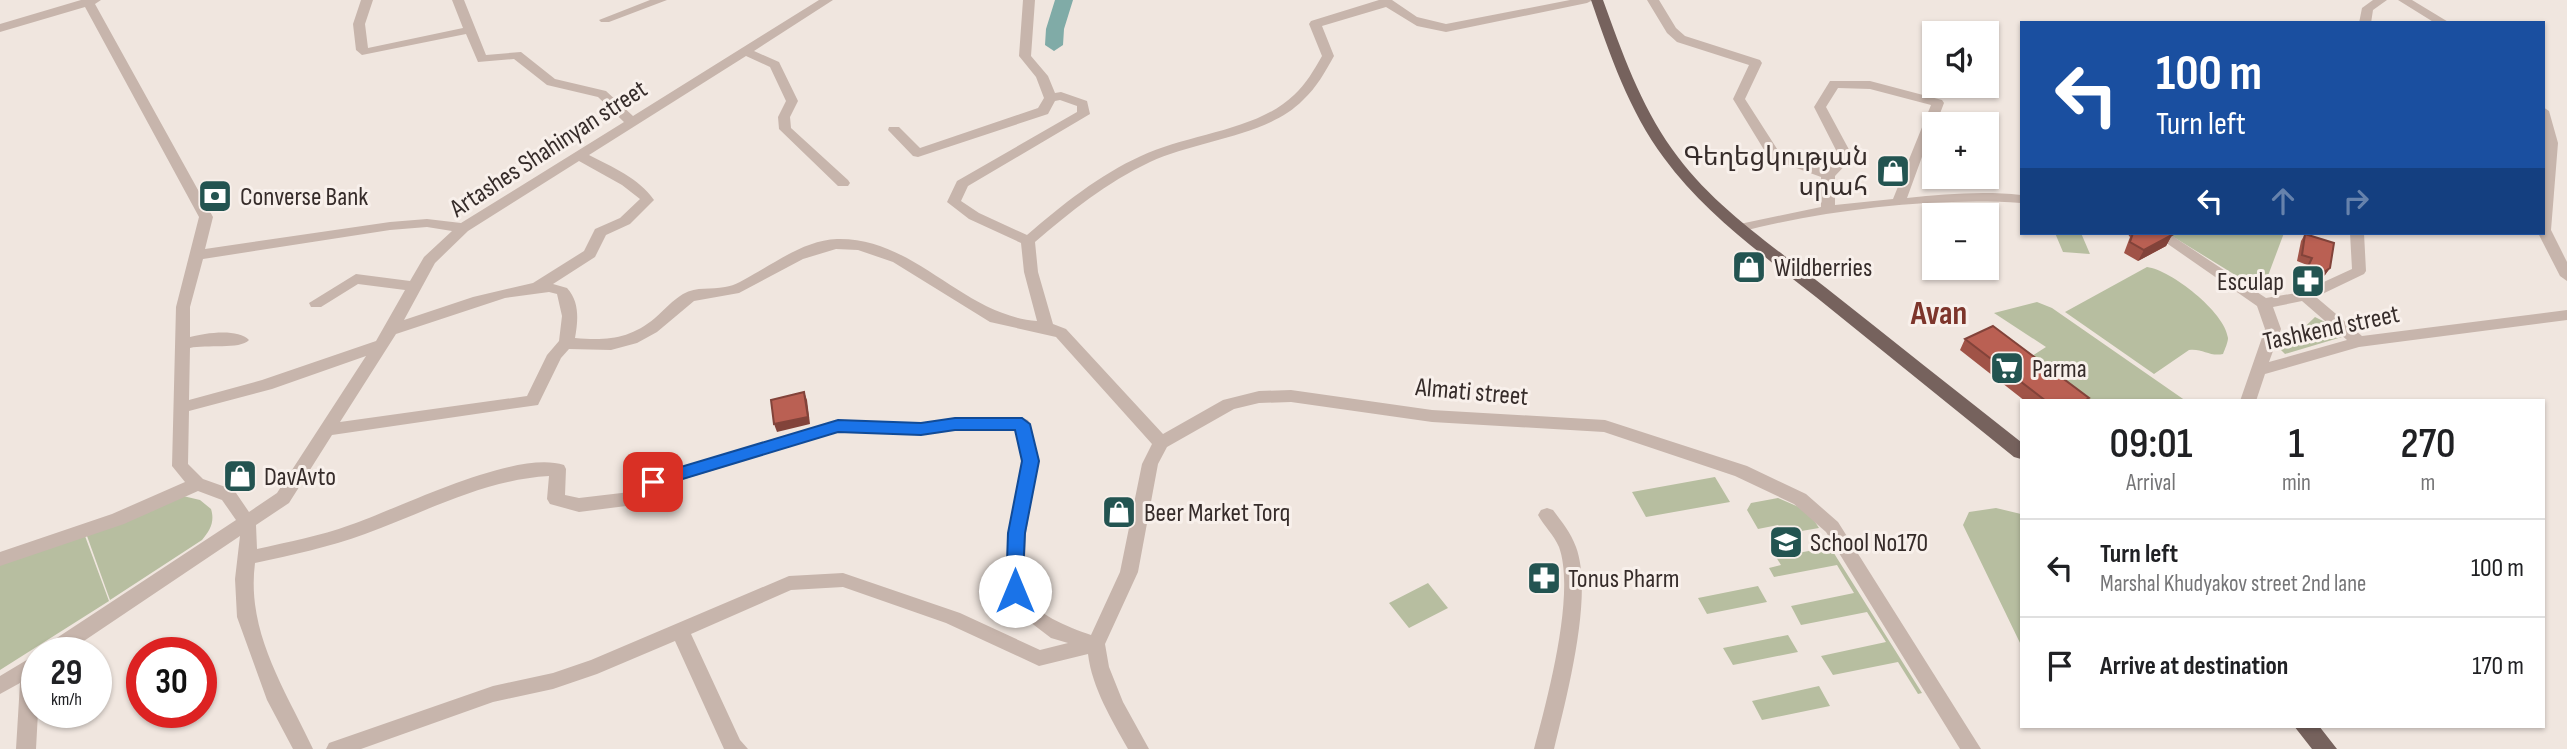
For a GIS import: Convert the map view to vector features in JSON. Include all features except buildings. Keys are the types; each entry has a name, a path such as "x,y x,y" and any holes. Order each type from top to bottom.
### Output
{"main road":[{"path":"1597,0 1620,66 1662,146 1702,194 1740,228 2020,451"},
{"path":"2307,728 2326,749"}],"street":[{"path":"367,0 359,24 362,50 366,52 469,30"},
{"path":"458,0 482,60 517,55 551,82 603,94 633,123"},
{"path":"605,20 661,0"},
{"name":"Artashes Shahinyan street","path":"74,637 283,498 391,330 412,286 429,260 463,228 827,0"},
{"path":"894,130 918,153 1035,116 1043,111 1050,98 1042,76 1025,56 1029,0"},
{"path":"1028,241 1069,207 1130,167 1162,152 1255,123 1294,106 1317,82 1328,56 1315,24 1386,2 1415,20 1435,28 1446,28 1587,0"},
{"path":"1653,0 1671,30 1681,39 1756,64 1738,95 1774,155 1828,175"},
{"path":"2365,21 2368,8 2381,0"},
{"path":"2403,0 2440,21"},
{"path":"0,29 90,1 206,217 183,307 191,343 180,408 180,466 197,484 228,495 247,522 246,618 277,700 303,749"},
{"path":"746,51 775,65 792,101 784,117 785,128 843,183"},
{"path":"1828,211 1828,175 1846,157 1820,107 1834,85 1870,85 1938,103 1898,203"},
{"path":"1028,241 974,216 954,202 962,184 1084,114 1083,104 1060,96 1050,98"},
{"path":"2545,119 2551,143 2545,218"},
{"path":"391,330 470,303 539,286 590,254 600,232 625,220 646,200 643,193 610,171 580,156"},
{"path":"1740,228 1828,211 1898,203 1966,196 2020,199"},
{"path":"197,255 390,226 427,223 463,228"},
{"path":"2545,232 2567,276"},
{"name":"Tashkend street","path":"2162,235 2264,303 2273,329 2257,371"},
{"path":"2264,303 2305,296 2359,271 2357,235"},
{"path":"1028,241 1031,272 1046,327"},
{"path":"566,343 596,346 626,343 650,329 692,295 706,290 727,293 792,260 839,244 879,252 921,271 991,316 1022,326 1046,327 1061,333 1161,443 1150,464 1129,572 1096,644 1099,667 1115,706 1139,749"},
{"path":"316,303 356,279 412,286"},
{"path":"328,430 532,401 544,381 553,354 566,343 569,314 566,296 555,288 539,286"},
{"path":"2305,296 2359,342"},
{"name":"Tashkend street","path":"2257,371 2359,342 2567,315"},
{"path":"191,343 241,340"},
{"path":"180,408 266,386 381,345"},
{"path":"2249,399 2257,371"},
{"name":"Almati street","path":"1161,443 1229,404 1259,397 1291,396 1432,416 1605,426 1741,471 1800,499 1832,527 1971,749"},
{"path":"246,558 304,546 357,530 495,477 525,469 558,469 556,499 579,505 634,498 653,482 838,426 921,429 955,424 1022,424 1030,461 1016,541 1015,591 1019,604 1058,632 1096,644"},
{"path":"0,559 118,519 197,484"},
{"path":"1544,749 1562,678 1571,604 1569,549 1547,515"},
{"path":"336,749 493,694 553,681 597,666 789,583 843,580 934,610 1038,658 1096,644"},
{"path":"679,629 733,746 738,749"},
{"path":"0,686 21,672"},
{"path":"26,749 28,728"}],"green space":[{"path":"2056,235 2082,235 2090,254 2063,252"},
{"path":"2170,235 2283,235 2263,289 2245,281"},
{"path":"2147,267 2182,284 2217,316 2228,338 2223,354 2189,350 2154,374 2065,312"},
{"path":"2037,302 2052,308 2183,399 2089,399 2032,356 2046,347 1994,313"},
{"path":"2315,317 2337,328 2342,337 2285,354 2281,350"},
{"path":"1715,477 1730,502 1646,517 1632,492"},
{"path":"183,496 200,500 211,509 212,522 205,536 110,600 87,536"},
{"path":"1778,498 1808,511 1819,528 1784,534 1778,525 1758,529 1747,510 1751,503"},
{"path":"1996,508 2020,514 2020,643 1963,525 1969,512"},
{"path":"85,536 109,601 52,637 21,637 21,657 0,670 0,565"},
{"path":"1830,547 1922,693 1918,694 1898,662 1833,675 1821,656 1886,642 1867,612 1801,625 1791,606 1854,593 1837,565 1774,577 1769,568 1781,565 1776,557"},
{"path":"1428,583 1448,608 1409,628 1389,603"},
{"path":"1758,586 1767,602 1707,614 1698,598"},
{"path":"1788,635 1798,652 1733,665 1723,648"},
{"path":"1819,686 1830,706 1762,720 1752,701"}],"waterway":[{"path":"1054,45 1055,29 1064,0"}],"place":[{"name":"Գեղեցկության սրահ","path":"1893,171"},
{"name":"Converse Bank","path":"215,196"},
{"name":"Wildberries","path":"1749,267"},
{"name":"Esculap","path":"2308,281"},
{"name":"Parma","path":"2007,368"},
{"name":"DavAvto","path":"240,476"},
{"name":"Beer Market Torq","path":"1119,512"},
{"name":"School No170","path":"1786,542"},
{"name":"Tonus Pharm","path":"1544,578"}],"district":[{"name":"Avan","path":"1939,312"}],"route":[{"path":"653,482 838,426 921,429 955,424 1022,424 1030,461 1019,514 1015,550 1015,591"}]}
